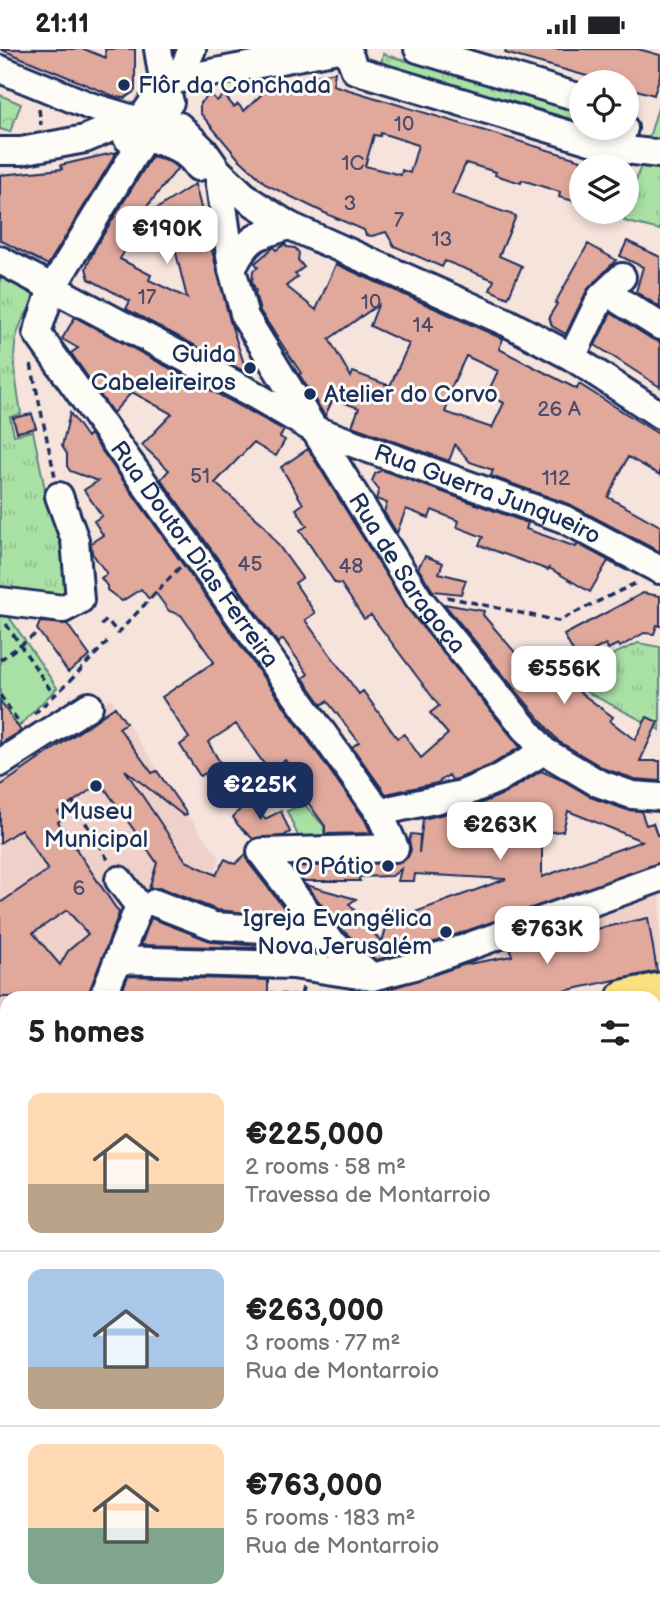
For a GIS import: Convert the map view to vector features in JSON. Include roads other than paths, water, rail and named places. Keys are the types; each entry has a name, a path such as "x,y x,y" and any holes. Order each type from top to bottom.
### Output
{"street":[{"path":"52,288 134,128 171,83 192,49"},
{"path":"171,83 339,49"},
{"path":"347,49 355,70 569,125"},
{"path":"418,49 569,94"},
{"path":"158,50 171,83 179,126"},
{"path":"2,68 172,144 193,160 209,184 224,215"},
{"path":"0,151 20,151 85,139 158,121 179,126 204,151 218,171 249,199 290,226 494,317 572,357 660,415"},
{"path":"626,140 660,154"},
{"name":"Rua de Saragoça","path":"218,171 232,269 245,317 419,600 544,751 598,783 632,795 660,797"},
{"path":"232,269 240,252 251,239 290,226"},
{"name":"Rua Guerra Junqueiro","path":"0,260 253,394 313,429 564,519 652,575"},
{"name":"Rua Doutor Dias Ferreira","path":"52,288 37,333 379,812"},
{"path":"572,357 601,297 621,288 660,326"},
{"path":"253,394 263,387 270,377 273,365"},
{"path":"2,612 64,609 80,600 75,540 59,496"},
{"path":"1,760 89,706"},
{"path":"372,977 327,938 261,852 395,848 379,812 462,794 498,779 544,751"},
{"path":"118,960 293,965 372,977 411,967 660,878"},
{"path":"119,880 147,905 214,926 327,938"},
{"path":"105,991 118,960 147,905"}],"place":[{"name":"Flôr da Conchada","path":"124,85"},
{"name":"Guida Cabeleireiros","path":"250,368"},
{"name":"Atelier do Corvo","path":"310,394"},
{"name":"Museu Municipal","path":"96,786"},
{"name":"O Pátio","path":"388,866"},
{"name":"Igreja Evangélica Nova Jerusalém","path":"446,932"}]}
